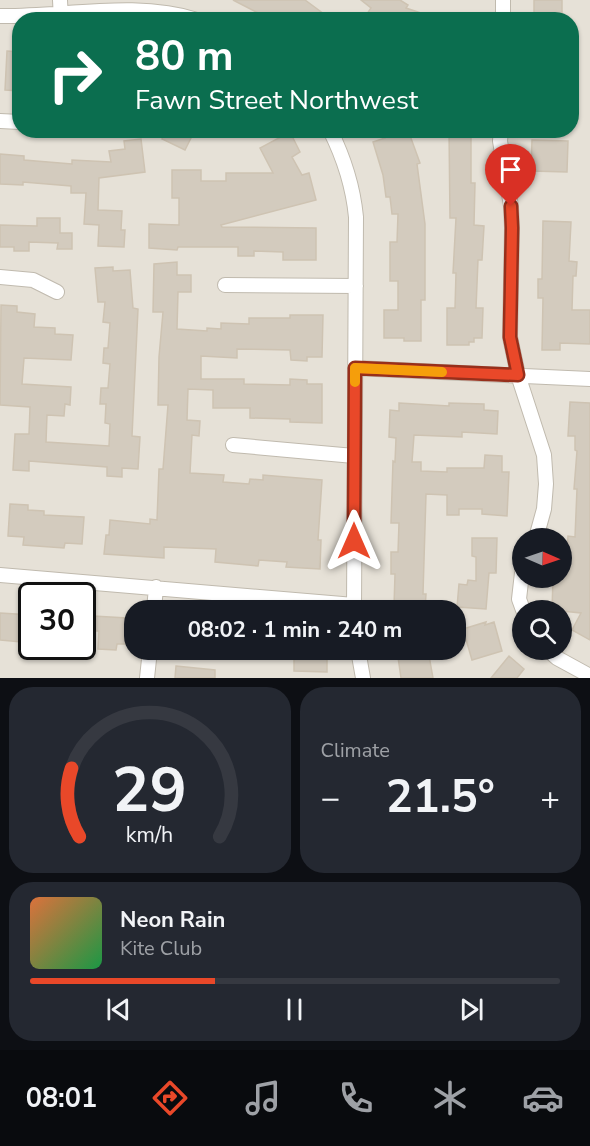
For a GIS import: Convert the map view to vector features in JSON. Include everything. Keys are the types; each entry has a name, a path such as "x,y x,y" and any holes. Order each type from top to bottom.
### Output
{"street":[{"path":"61,11 148,10 158,12"},
{"path":"334,138 354,195 357,238 354,600"},
{"path":"500,138 511,206 510,337 518,375 544,455 546,484 544,509 539,528"},
{"path":"0,277 33,280 57,292"},
{"path":"225,285 356,286"},
{"path":"355,368 590,379"},
{"path":"233,445 354,456"},
{"path":"0,575 156,587 279,600"},
{"path":"155,600 156,587"},
{"path":"147,678 149,660"},
{"path":"360,660 363,678"},
{"path":"561,660 590,676"}],"shaded area":[{"path":"0,0 590,0 590,678 0,678"}],"building":[{"path":"233,0 305,0 321,12 256,12"},
{"path":"361,0 400,0 408,5 406,8 418,12 368,12 371,8"},
{"path":"534,0 562,0 562,12 534,12"},
{"path":"7,51 12,51 12,90 5,90"},
{"path":"163,138 191,138 185,150"},
{"path":"279,138 293,138 300,152 292,157 302,175 309,173 316,200 221,225 222,227 316,228 316,260 283,260 283,252 254,251 254,256 238,256 238,247 178,247 177,250 149,248 149,224 179,225 179,198 172,198 172,170 201,170 201,181 226,181 226,173 273,173 260,148"},
{"path":"385,138 411,138 420,163 417,164 425,224 425,300 421,300 421,341 384,338 384,310 398,310 398,281 390,281 390,242 397,242 398,214 392,214 390,197 386,197 383,175 373,142"},
{"path":"449,138 471,138 471,183 475,183 474,225 484,226 482,260 478,260 476,308 483,308 482,338 474,338 474,342 469,342 469,345 447,345 447,308 455,308 456,273 453,273 456,218 450,218"},
{"path":"141,139 145,172 99,178 98,210 122,211 121,230 125,230 124,247 98,246 99,225 84,224 86,193 71,193 71,186 23,182 23,185 0,184 0,154 24,156 24,160 72,164 72,160 111,162 109,151 125,149 124,141"},
{"path":"532,140 568,141 567,172 531,171"},
{"path":"37,218 60,218 60,233 72,233 72,249 57,249 58,243 29,242 29,251 14,251 14,247 0,247 0,225 37,226"},
{"path":"543,221 571,222 569,261 577,262 576,276 573,276 572,310 590,310 590,344 560,343 560,350 542,350 543,298 538,298 538,279 542,279"},
{"path":"177,262 177,275 191,275 191,292 178,292 177,329 207,331 207,328 221,329 221,323 249,324 249,318 323,315 322,357 307,357 307,361 291,360 290,350 237,349 237,358 201,356 201,379 244,379 244,384 290,385 290,379 307,380 307,384 322,384 322,423 250,418 250,408 213,408 213,390 188,389 187,420 200,421 199,436 192,435 190,473 224,475 223,482 249,484 250,479 263,480 263,475 322,480 318,540 321,540 320,569 286,567 287,562 259,560 258,566 215,562 216,549 164,547 164,558 104,554 110,520 150,524 150,519 157,520 159,469 163,469 168,405 158,405 163,312 153,312 154,264"},
{"path":"113,267 113,271 130,270 133,308 138,309 132,436 140,437 138,469 122,468 122,477 107,476 107,467 29,461 29,471 13,470 15,434 29,434 30,407 0,405 1,305 17,306 17,312 35,314 34,327 55,328 55,334 73,335 71,360 24,358 22,384 71,387 70,405 65,404 64,416 47,415 46,442 109,446 110,424 105,423 106,404 100,404 101,388 108,388 110,364 103,363 104,348 108,348 110,323 103,322 105,302 98,302 95,268"},
{"path":"570,402 590,403 590,640 572,630 581,613 572,612 572,600 552,600 553,588 572,588 572,537 575,537 577,489 574,489 577,451 575,450 575,436 568,436"},
{"path":"399,403 449,406 449,403 484,404 484,410 498,411 497,434 462,432 462,437 414,435 412,462 421,462 421,471 447,472 447,468 484,468 485,455 502,456 502,472 509,472 507,516 482,514 482,509 459,509 459,515 447,515 447,495 426,494 423,594 426,594 426,600 394,600 395,574 391,574 391,552 398,552 399,523 391,523 396,438 389,437 390,410 399,411"},
{"path":"10,504 28,505 28,510 44,511 44,515 84,517 82,544 65,543 64,548 23,545 24,537 8,536"},
{"path":"472,538 497,538 496,573 489,573 486,609 466,608 466,600 458,600 459,584 467,585 468,580 476,581 476,557 472,556"},
{"path":"0,613 18,614 18,642 0,640"},
{"path":"96,616 124,618 124,644 117,644 116,650 98,649 99,631 96,631"},
{"path":"494,622 502,651 472,660 466,639 466,628"},
{"path":"509,656 524,669 517,678 491,678"},
{"path":"294,660 327,660 327,672 294,671"},
{"path":"398,660 430,660 433,678 401,678"},
{"path":"176,666 215,670 215,678 175,678"}],"slow traffic":[{"path":"355,382 355,368 442,372"}],"route":[{"path":"354,541 355,368 518,375 510,337 511,206"}]}
